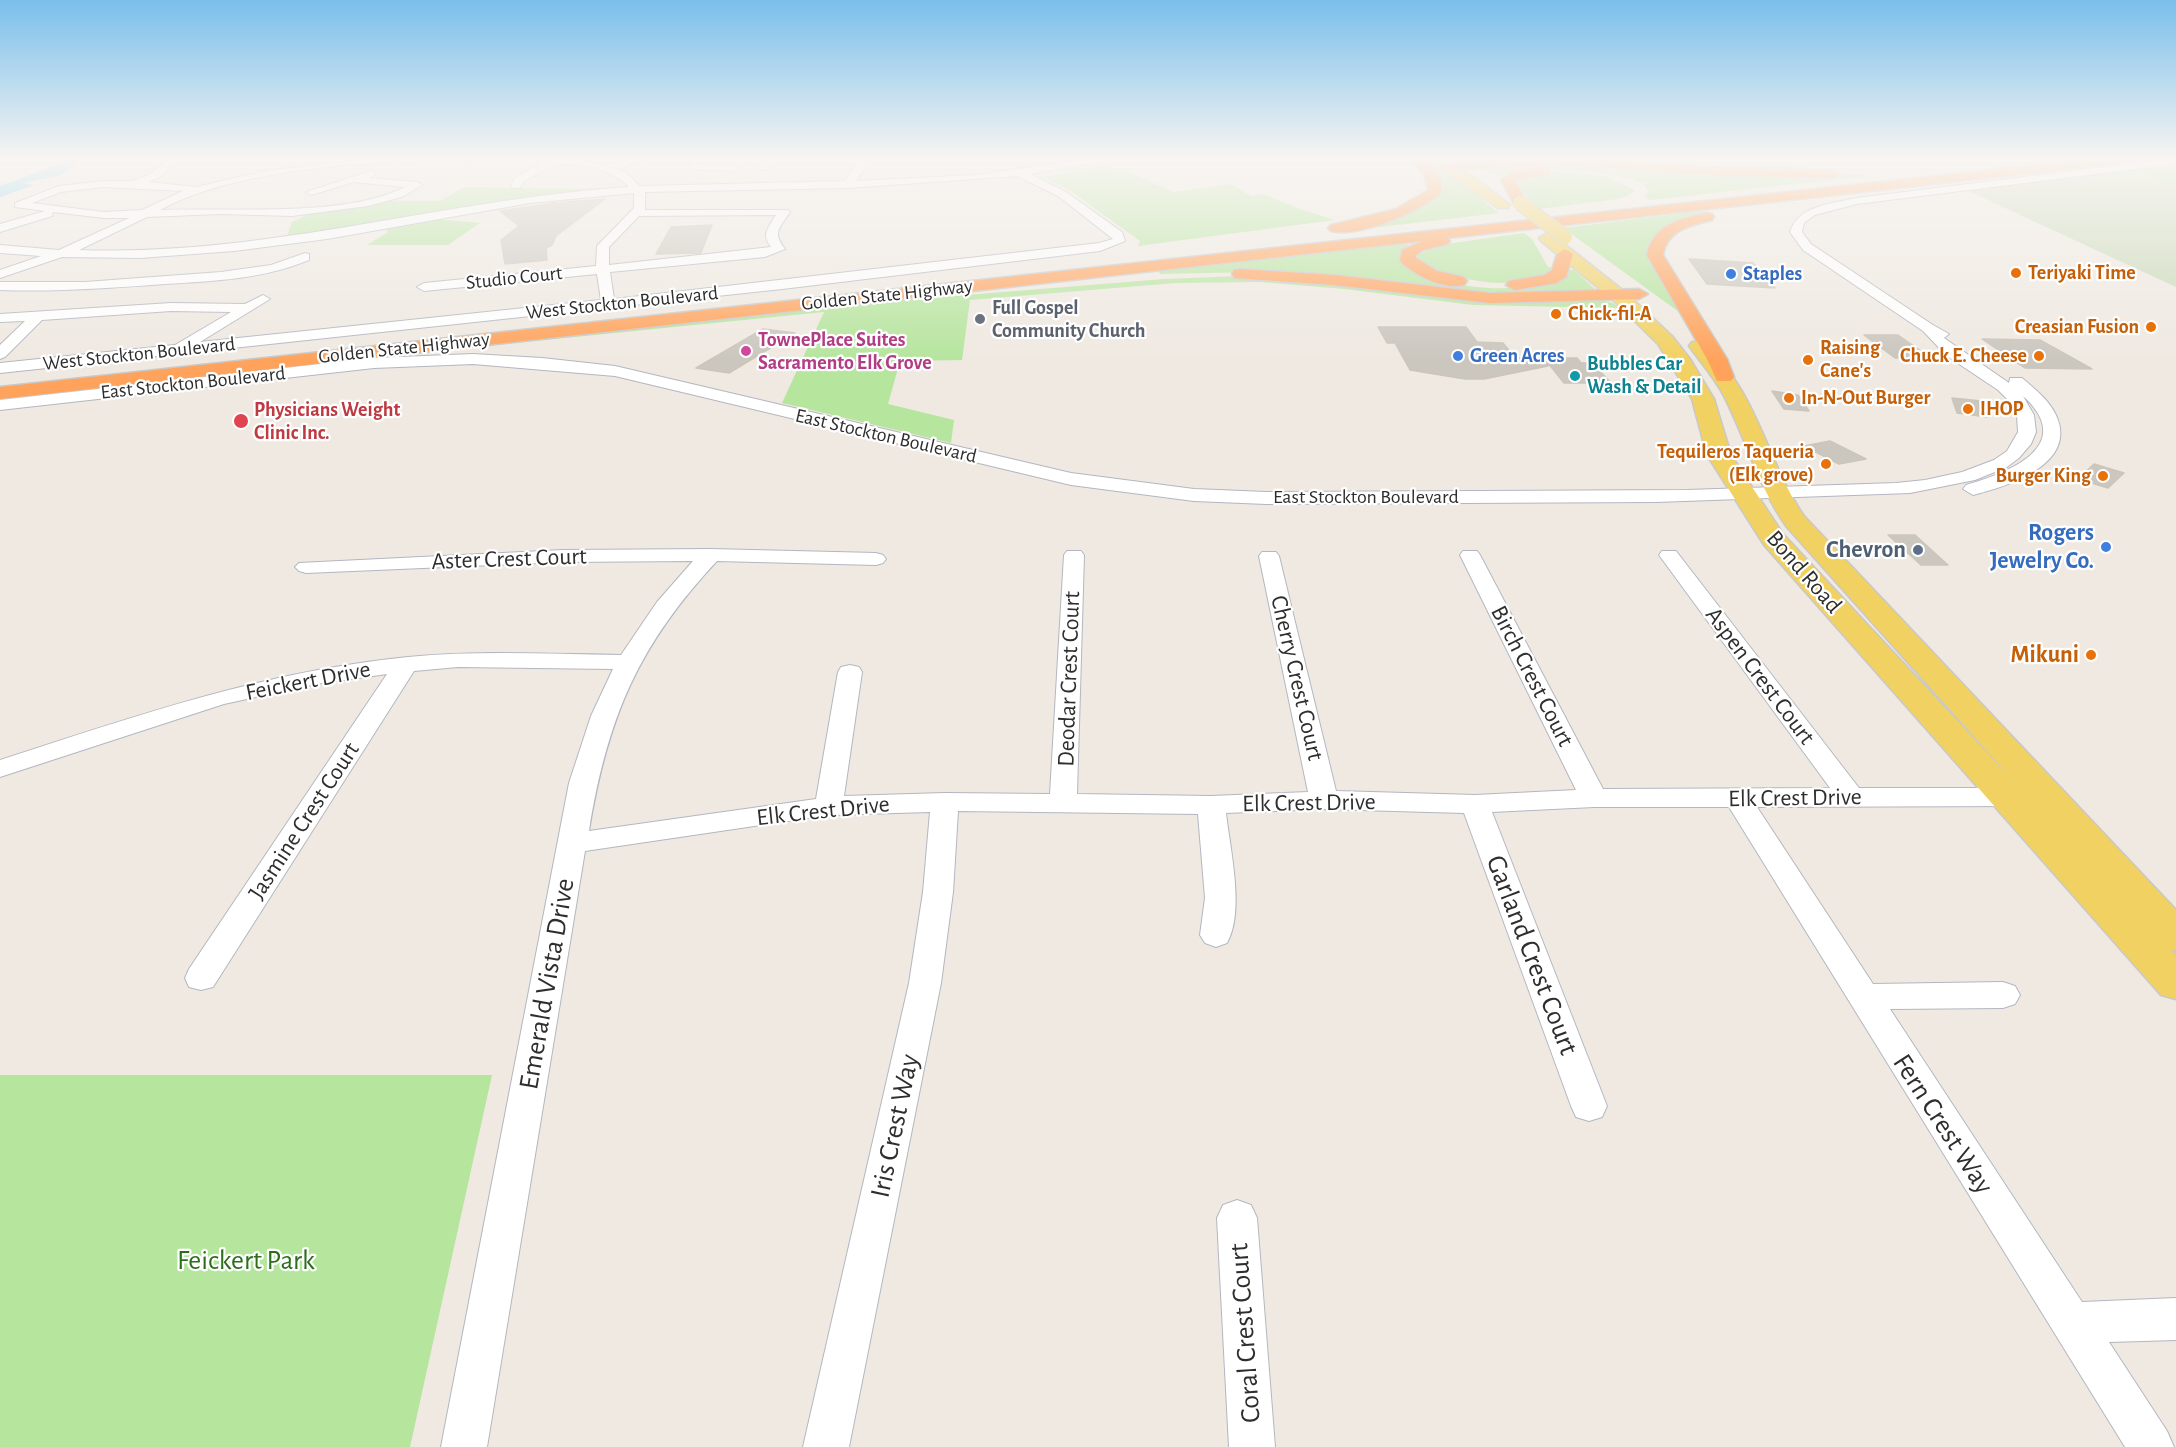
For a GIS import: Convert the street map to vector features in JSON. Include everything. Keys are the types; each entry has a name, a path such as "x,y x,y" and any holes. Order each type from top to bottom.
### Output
{"highway":[{"path":"1319,230 1342,226"},
{"name":"Golden State Highway","path":"0,382 1452,226"},
{"path":"1515,226 1417,247 1408,253 1408,261 1416,268 1455,281 1508,285 1550,279 1560,273 1565,245"},
{"name":"Golden State Highway","path":"0,393 1519,226"},
{"path":"1681,226 1666,233 1657,244 1655,255 1717,359 1724,377"},
{"path":"869,289 1274,236"},
{"path":"804,304 1223,273 1311,278 1490,298 1629,295"}],"main road":[{"name":"Bond Road","path":"1530,226 1547,238 1565,245 1696,343 1724,377 1743,415 1776,494 1815,545 2176,936"},
{"path":"1544,226 1565,245"},
{"name":"Bond Road","path":"1629,295 1680,358 1703,399 1719,454 1742,494 1773,539 2176,982"}],"street":[{"path":"0,274 59,253 122,226"},
{"path":"0,249 59,253 130,253 201,249 329,235 381,226"},
{"path":"608,304 601,253 603,246 623,226"},
{"name":"Studio Court","path":"424,287 773,251 779,249 771,239 771,232 775,226"},
{"name":"West Stockton Boulevard","path":"0,368 608,304 1100,246 1119,241 1118,235 1105,226"},
{"name":"East Stockton Boulevard","path":"1776,494 1819,500 1914,498 1964,491 2022,473 2044,454 2051,441 2052,428 2047,413 2032,395 2013,379 1954,339 1928,328 1807,246 1796,232 1797,226"},
{"path":"170,280 201,249"},
{"path":"0,286 170,280 263,270 305,256"},
{"path":"71,285 90,274"},
{"path":"174,351 263,299"},
{"path":"0,318 171,307 246,308"},
{"path":"0,354 37,317"},
{"name":"East Stockton Boulevard","path":"0,405 375,363 444,360 521,361 615,371 1036,472 1183,494 1266,498 1776,494 1811,490 1892,489 1951,481 1981,472 2007,459 2019,449 2027,434 2024,412 2016,400 1996,380 1934,339 1928,328"},
{"path":"2022,473 2016,465 2031,453 2038,441 2027,434"},
{"name":"Aster Crest Court","path":"306,567 542,557 711,555 876,560"},
{"name":"Emerald Vista Drive","path":"464,1447 583,783 596,733 626,662 663,607 711,555"},
{"name":"Deodar Crest Court","path":"1064,804 1074,555"},
{"name":"Birch Crest Court","path":"1470,555 1594,798"},
{"name":"Aspen Crest Court","path":"1669,555 1851,797"},
{"name":"Cherry Crest Court","path":"1269,556 1324,800"},
{"name":"Feickert Drive","path":"0,769 218,698 316,677 406,664 504,659 626,662"},
{"name":"Jasmine Crest Court","path":"201,978 406,664"},
{"path":"829,806 850,672"},
{"name":"Elk Crest Drive","path":"573,843 829,806 945,802 1211,805 1324,800 1475,804 1594,798 2048,798"},
{"name":"Fern Crest Way","path":"1738,799 1862,997 2151,1447"},
{"name":"Iris Crest Way","path":"826,1447 925,983 939,892 945,802"},
{"name":"Garland Crest Court","path":"1475,804 1589,1106"},
{"path":"1211,805 1220,898 1216,935"},
{"path":"1862,997 2003,995"},
{"name":"Coral Crest Court","path":"1237,1218 1252,1447"},
{"path":"2071,1323 2176,1320"}],"green space":[{"path":"291,226 371,226 286,239"},
{"path":"403,226 476,226 448,245 367,245 388,232 386,229"},
{"path":"1119,226 1293,226 1138,246 1140,241"},
{"path":"1359,226 1393,226 1346,231"},
{"path":"1583,226 1679,226 1657,234 1648,252 1686,317 1563,228"},
{"path":"2043,226 2176,226 2176,287"},
{"path":"1524,233 1532,239 1548,267 1553,268 1540,276 1523,281 1505,283 1467,279 1419,263 1417,255 1439,245"},
{"path":"1404,243 1409,246 1401,251 1399,258 1408,267 1421,274 1454,284 1490,288 1519,287 1574,270 1597,291 1498,294 1252,272 1161,274 1157,271"},
{"path":"1241,276 1289,278 1450,298 1598,300 1613,303 1619,308 1473,305 1344,289 1260,282 1175,283 970,300 962,360 900,361 888,404 954,420 951,443 782,403 824,312 395,355 868,303 1164,279"},
{"name":"Feickert Park","path":"0,1075 492,1075 410,1447 0,1447"}],"building":[{"path":"519,226 570,226 556,236 552,245 546,248 547,260 505,264 501,240"},
{"path":"712,226 701,253 656,254 671,227"},
{"name":"Staples","path":"1689,259 1753,263 1775,288 1707,284"},
{"name":"Green Acres","path":"1378,327 1466,327 1477,342 1503,343 1515,358 1577,358 1581,363 1592,363 1619,391 1596,391 1588,383 1564,383 1548,363 1548,366 1484,379 1465,379 1410,370 1395,343 1387,343"},
{"name":"TownePlace Suites Sacramento Elk Grove","path":"763,329 795,333 729,373 696,368"},
{"path":"1864,335 1898,335 1931,358 1895,358"},
{"name":"Chuck E. Cheese","path":"1982,339 2040,340 2092,369 2025,368"},
{"name":"In-N-Out Burger","path":"1772,391 1798,395 1809,411 1784,409"},
{"path":"1952,398 1981,401 1987,417 1957,413"},
{"path":"1830,441 1866,459 1839,464 1804,446"},
{"name":"Burger King","path":"2094,464 2124,473 2108,488 2078,479"},
{"name":"Chevron","path":"1888,535 1915,535 1948,565 1921,565"}],"place":[{"name":"Teriyaki Time","path":"2016,273"},
{"name":"Staples","path":"1731,274"},
{"name":"Chick-fil-A","path":"1556,314"},
{"name":"Full Gospel Community Church","path":"980,319"},
{"name":"Creasian Fusion","path":"2151,327"},
{"name":"TownePlace Suites Sacramento Elk Grove","path":"746,351"},
{"name":"Green Acres","path":"1458,356"},
{"name":"Chuck E. Cheese","path":"2039,356"},
{"name":"Raising Cane's","path":"1808,360"},
{"name":"Bubbles Car Wash & Detail","path":"1575,376"},
{"name":"In-N-Out Burger","path":"1789,398"},
{"name":"IHOP","path":"1968,409"},
{"name":"Physicians Weight Clinic Inc.","path":"241,421"},
{"name":"Tequileros Taqueria (Elk grove)","path":"1826,464"},
{"name":"Burger King","path":"2103,476"},
{"name":"Rogers Jewelry Co.","path":"2106,547"},
{"name":"Chevron","path":"1918,550"},
{"name":"Mikuni","path":"2091,655"}]}
